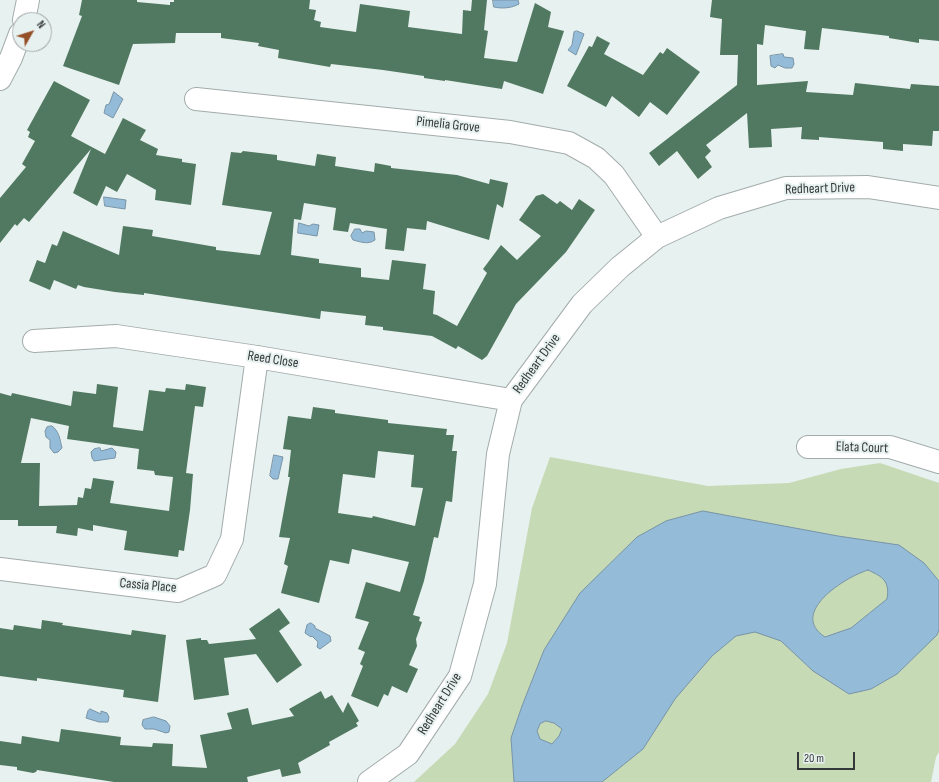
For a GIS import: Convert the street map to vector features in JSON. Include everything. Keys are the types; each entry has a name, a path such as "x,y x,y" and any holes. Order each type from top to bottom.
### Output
{"street":[{"path":"26,12 28,0"},
{"path":"0,79 13,52"},
{"name":"Pimelia Grove","path":"196,99 510,132 569,144 596,158 614,175 657,237"},
{"name":"Redheart Drive","path":"369,782 408,754 460,676 485,584 498,454 511,400 582,304 620,267 657,237 719,208 786,188 868,187 939,198"},
{"name":"Reed Close","path":"34,341 116,336 257,357 511,400"},
{"name":"Cassia Place","path":"0,569 178,592 215,575 232,539 257,357"},
{"name":"Elata Court","path":"808,447 890,447 939,462"}],"green space":[{"path":"550,457 708,486 789,483 841,469 880,463 939,483 939,752 936,757 931,782 414,782 455,744 488,694 507,643 532,508"}],"water":[{"path":"493,0 518,0 519,4 510,7 497,8 494,7"},
{"path":"577,31 584,34 576,55 568,50 572,45 574,32"},
{"path":"783,54 784,57 793,58 794,64 792,68 785,68 778,65 775,68 771,66 770,56"},
{"path":"114,92 123,99 113,118 104,113 106,105 109,104"},
{"path":"104,197 126,200 125,209 105,206"},
{"path":"299,223 309,226 313,224 319,225 317,236 298,233"},
{"path":"355,229 360,229 362,233 366,231 374,232 375,240 367,243 353,240 351,236"},
{"path":"52,426 58,433 62,448 58,452 54,453 50,448 50,440 46,437 45,431 47,427"},
{"path":"100,448 101,451 112,448 116,452 115,458 94,461 91,452 94,449"},
{"path":"274,455 283,457 278,479 273,479 270,476"},
{"path":"703,511 838,536 899,545 924,563 939,581 939,630 937,635 897,674 871,689 849,694 813,671 781,641 755,632 736,636 712,656 675,699 643,749 602,782 514,782 511,738 544,650 580,593 637,537 666,521","holes":["868,570 884,580 888,593 887,599 851,628 825,637 815,628 813,617 816,607 824,597 846,580","546,721 554,723 562,729 559,736 552,744 540,739 537,731 540,724"]},
{"path":"311,623 315,626 315,628 330,636 331,641 320,649 317,647 318,642 312,636 311,637 305,633 307,625"},
{"path":"90,709 101,714 101,711 107,713 109,717 108,722 99,722 86,718"},
{"path":"154,717 166,721 170,726 169,732 166,733 154,729 145,729 142,725 143,720"}],"building":[{"path":"82,0 137,0 137,2 170,5 170,2 174,2 174,0 310,0 309,9 316,10 314,20 321,22 320,27 356,32 360,4 410,11 408,27 462,34 463,10 471,11 472,0 487,0 484,30 488,31 484,58 517,62 535,3 551,12 548,27 564,31 543,94 504,81 502,89 424,78 424,76 383,70 331,64 330,67 278,58 279,50 258,46 259,43 221,38 221,33 176,33 175,43 133,44 119,85 63,66 82,16 79,15"},
{"path":"712,0 939,0 939,41 919,39 919,43 889,38 889,36 822,28 819,50 804,49 806,31 765,25 763,45 757,44 757,85 808,81 806,92 853,95 855,83 910,89 911,84 939,86 939,131 933,131 932,146 903,144 903,151 883,149 883,142 819,137 819,140 801,139 802,127 771,129 772,147 749,148 747,113 706,145 711,151 705,157 712,167 698,179 677,151 659,166 649,153 737,85 738,55 720,55 722,19 710,17"},
{"path":"597,36 610,43 604,54 643,75 660,52 663,54 667,48 700,72 667,115 650,102 639,117 612,96 606,107 567,86 589,46 592,47"},
{"path":"54,81 90,100 71,136 105,154 123,118 146,130 140,140 158,149 156,155 182,159 182,162 196,164 191,205 155,200 156,190 127,174 117,192 106,186 97,206 73,193 91,149 29,222 24,218 17,226 15,224 0,243 0,198 26,167 22,164 35,141 28,137 30,132 27,130"},
{"path":"243,151 277,155 277,160 315,166 317,154 336,157 335,166 374,172 375,163 391,166 391,168 457,175 489,184 490,179 508,183 503,208 497,204 489,240 427,221 426,230 407,228 404,251 385,249 387,229 350,223 348,232 333,230 336,208 304,203 301,220 294,219 291,255 319,259 319,263 361,268 361,277 389,280 392,260 426,264 423,289 435,291 433,314 457,326 487,273 483,269 501,245 517,260 541,236 519,220 536,196 543,194 557,204 560,201 572,210 579,199 595,210 566,252 516,304 487,356 482,360 458,346 456,349 432,336 383,330 383,327 365,325 366,316 321,311 320,319 144,293 144,295 115,292 78,285 76,289 54,280 50,290 29,281 37,260 45,263 52,244 57,246 63,231 119,255 123,226 153,230 152,236 216,247 216,250 260,255 272,212 222,205 231,152 241,153"},
{"path":"97,384 118,387 113,427 143,431 149,390 165,392 166,388 185,390 186,384 206,387 203,407 195,406 186,473 193,474 190,510 184,551 179,550 178,557 124,550 127,531 93,525 93,531 78,528 77,536 56,533 57,526 18,526 18,520 0,520 0,393 11,396 12,393 71,406 73,391 96,394","holes":["31,418 69,426 67,439 139,449 137,469 154,471 155,475 173,477 169,511 110,503 114,481 93,478 91,489 85,488 83,498 78,497 77,505 39,506 40,463 21,463"]},
{"path":"313,407 335,410 335,413 388,420 388,423 447,429 446,435 454,435 452,451 457,451 452,502 446,501 438,538 434,537 424,581 413,615 420,617 419,621 422,622 416,639 417,646 409,665 418,669 407,693 392,686 388,696 384,694 378,707 351,696 363,666 360,664 365,652 358,649 369,622 355,618 366,582 400,592 409,562 352,549 349,564 330,560 319,603 281,593 288,566 284,564 290,538 279,537 290,477 288,477 291,450 283,449 288,416 311,419","holes":["378,451 414,455 411,487 423,488 415,526 373,516 372,518 338,513 343,474 375,478"]},
{"path":"279,608 290,623 279,631 302,665 277,683 256,654 224,658 229,695 194,700 186,640 201,638 201,640 207,640 209,644 256,639 249,629"},
{"path":"42,620 63,623 62,625 131,635 132,630 166,635 158,702 123,697 124,690 37,678 37,681 0,676 0,628 13,630 14,625 41,629"},
{"path":"321,691 325,699 332,695 343,713 348,702 359,721 356,723 358,726 329,742 330,745 298,763 301,773 282,777 280,769 247,777 248,782 114,782 37,770 33,773 17,770 17,767 0,765 0,741 21,744 22,736 59,742 61,729 121,737 120,745 152,747 153,743 173,744 172,766 207,768 200,735 232,729 227,713 248,708 252,725 294,716 289,709"}]}
